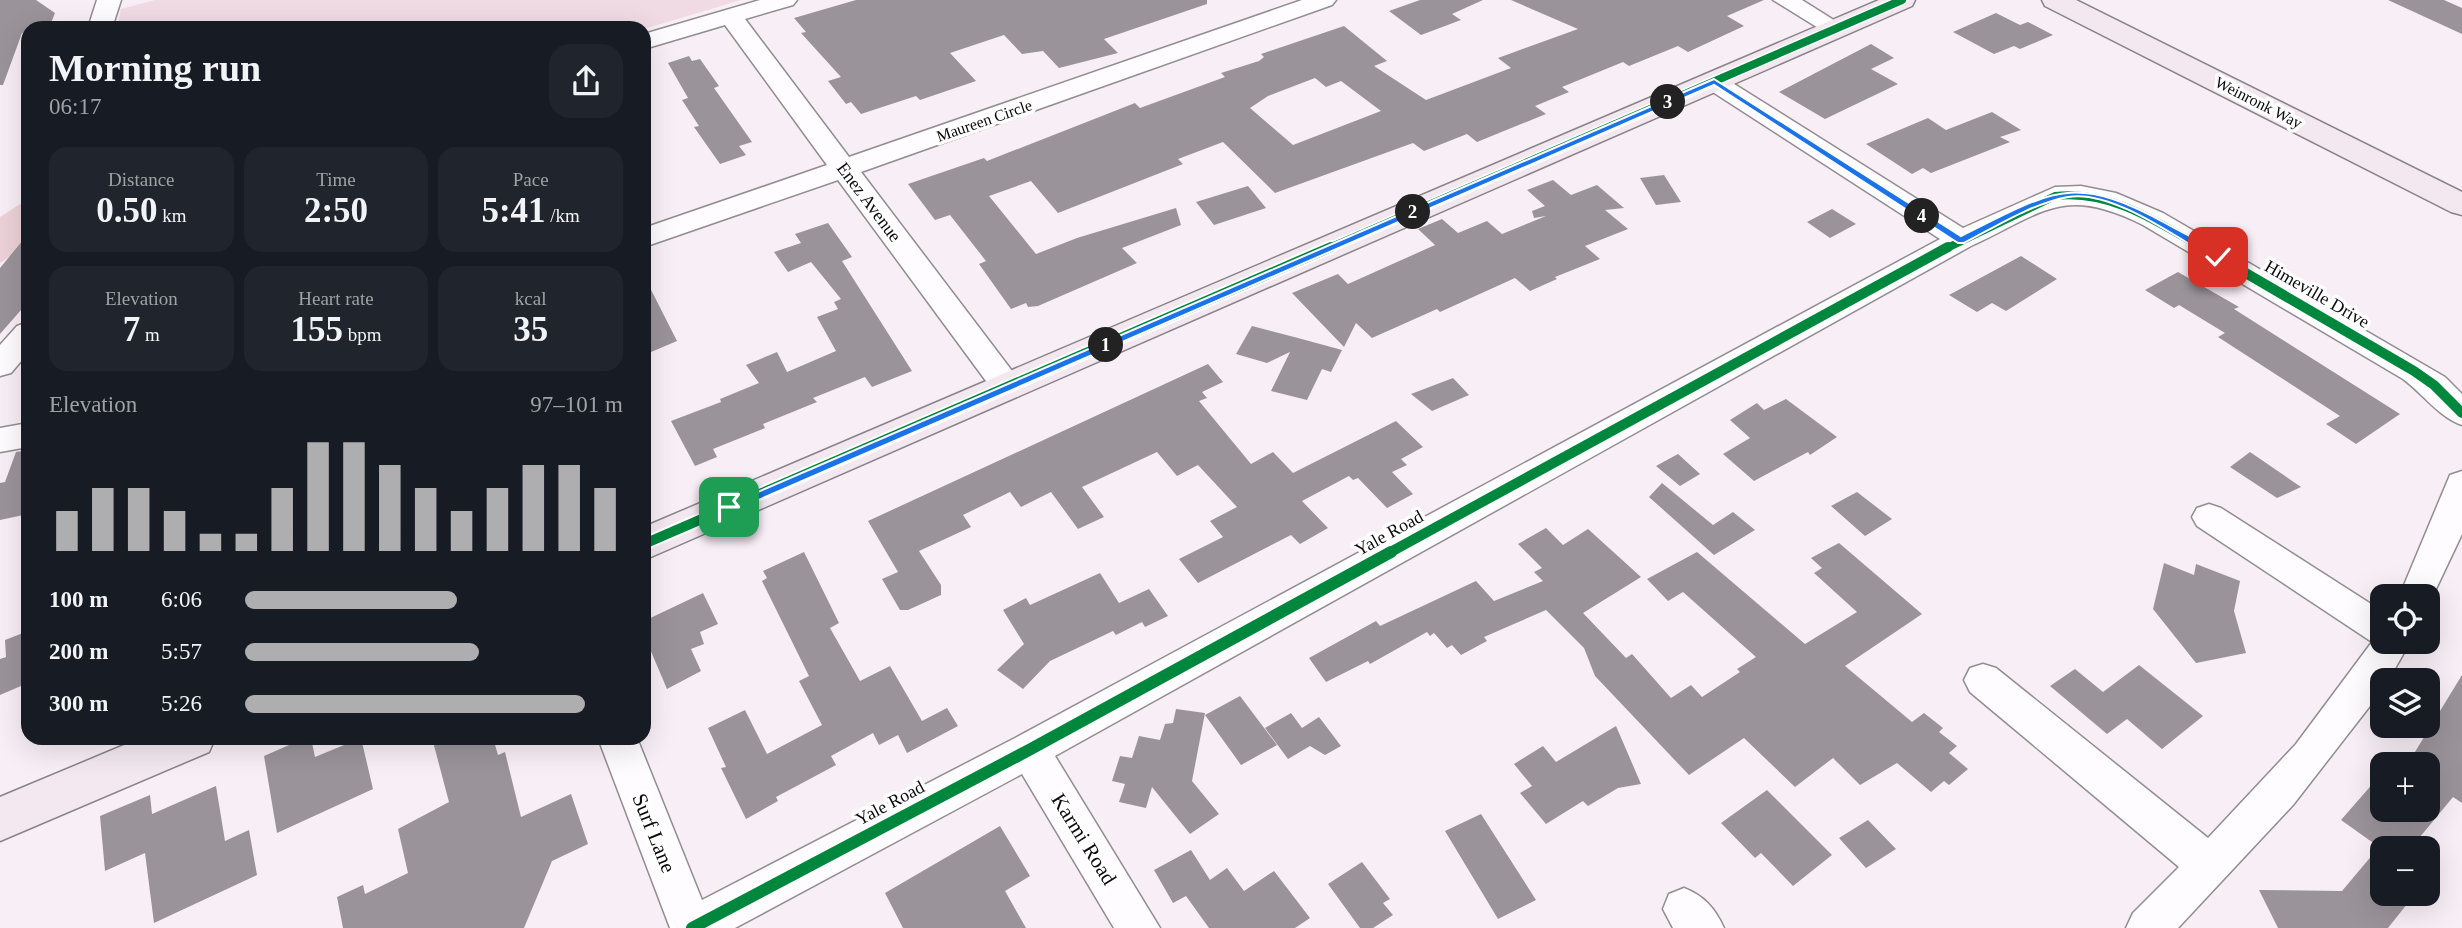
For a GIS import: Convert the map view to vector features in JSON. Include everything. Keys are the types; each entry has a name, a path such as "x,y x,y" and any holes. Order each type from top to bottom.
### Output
{"street":[{"path":"102,21 109,0"},
{"path":"651,40 785,0"},
{"name":"Maureen Circle","path":"651,237 1324,0"},
{"path":"1785,0 1836,29"},
{"path":"651,541 1902,0"},
{"name":"Weinronk Way","path":"2055,0 2462,205"},
{"name":"Weinronk Way","path":"2099,0 2462,179"},
{"name":"Enez Avenue","path":"730,16 1008,388"},
{"path":"1714,82 1961,240"},
{"name":"Yale Road","path":"692,928 1029,750 1961,240 2055,196 2071,193 2109,199"},
{"name":"Himeville Drive","path":"2109,199 2154,219 2414,371 2434,385 2462,413"},
{"path":"0,365 21,341"},
{"path":"0,440 21,436"},
{"path":"2423,584 2452,517 2462,484"},
{"path":"2209,517 2370,622"},
{"path":"2148,928 2286,784 2360,694 2385,654"},
{"path":"1983,680 2209,865"},
{"path":"0,819 177,745"},
{"name":"Surf Lane","path":"620,745 692,928"},
{"name":"Karmi Road","path":"1029,750 1138,928"}],"shaded area":[{"path":"155,0 741,0 651,27 651,21 118,21 121,9"},
{"path":"21,204 21,249 0,263 0,217"}],"building":[{"path":"0,0 36,0 55,13 52,21 21,21 21,36 3,85 0,85"},
{"path":"856,0 1207,0 1207,4 1104,39 1118,53 1059,68 1043,51 1022,54 1004,35 950,53 976,81 920,100 916,96 861,114 851,102 846,104 828,81 841,77 801,33 806,32 794,18"},
{"path":"1420,0 1483,0 1452,14 1461,20 1421,35 1389,11"},
{"path":"1511,0 1764,0 1727,16 1744,26 1688,52 1678,46 1629,66 1623,62 1562,87 1569,92 1535,106 1546,114 1477,142 1467,134 1424,151 1413,143 1275,193 1223,142 1178,159 1183,164 1058,213 1031,181 989,196 1036,254 1077,238 1176,208 1181,225 1122,248 1137,263 1038,306 1028,307 1026,303 1011,309 979,264 986,261 950,215 935,220 908,184 984,158 987,161 1135,103 1140,108 1225,77 1221,73 1259,61 1264,57 1261,54 1344,26 1387,61 1374,66 1426,100 1511,68 1498,58 1578,29","holes":["1315,78 1326,87 1341,81 1381,111 1293,145 1250,108 1268,96"]},
{"path":"2388,0 2444,0 2462,8 2462,34"},
{"path":"1996,13 2020,25 2028,22 2053,35 2020,49 2014,46 1994,54 1953,32"},
{"path":"1871,44 1894,58 1871,69 1898,84 1825,119 1779,92"},
{"path":"689,56 692,61 700,59 719,86 714,88 752,142 739,146 746,155 720,164 694,127 699,126 682,100 688,98 668,63"},
{"path":"1992,112 2021,130 2000,137 2010,142 1931,173 1923,168 1912,174 1866,144 1928,118 1946,130"},
{"path":"1664,175 1681,202 1656,205 1640,178"},
{"path":"1553,180 1571,195 1597,185 1624,208 1605,210 1628,229 1585,246 1600,259 1555,277 1557,279 1530,291 1515,278 1440,312 1437,309 1372,338 1356,323 1344,347 1292,293 1338,274 1348,284 1435,245 1418,229 1442,219 1458,233 1487,221 1502,234 1546,216 1534,218 1532,211 1545,206 1527,190"},
{"path":"1248,186 1266,208 1214,225 1196,202"},
{"path":"1832,209 1856,224 1830,238 1807,222"},
{"path":"828,223 852,257 842,261 912,371 872,387 865,377 813,398 817,402 763,424 765,428 713,449 717,457 695,466 671,421 721,402 720,399 759,383 746,365 777,352 787,372 836,351 817,317 838,309 834,302 841,299 811,262 788,272 774,252 801,243 795,234"},
{"path":"21,242 21,310 0,334 0,268"},
{"path":"2021,256 2057,279 2006,311 1992,303 1977,312 1949,295"},
{"path":"2178,272 2239,307 2234,309 2400,414 2356,444 2326,424 2340,416 2218,337 2225,333 2179,305 2174,308 2145,290"},
{"path":"651,290 677,341 651,352"},
{"path":"1252,326 1342,350 1331,372 1322,369 1307,400 1271,391 1290,352 1267,363 1236,354"},
{"path":"1208,364 1223,382 1202,392 1207,398 1199,401 1251,464 1273,452 1293,473 1396,421 1423,447 1401,459 1407,465 1392,472 1413,494 1387,508 1358,478 1353,480 1349,476 1302,501 1328,528 1300,544 1291,535 1198,583 1179,559 1223,537 1210,521 1237,507 1198,465 1177,476 1157,452 1082,487 1104,517 1078,529 1051,492 1021,507 1010,492 963,515 971,527 919,551 941,585 941,595 908,610 900,610 882,579 898,572 868,521"},
{"path":"1453,378 1469,395 1432,411 1411,394"},
{"path":"1786,399 1837,437 1810,455 1808,452 1754,481 1723,454 1750,438 1730,420 1757,403 1764,410"},
{"path":"21,451 21,516 0,520 0,483 5,482 16,452"},
{"path":"2250,452 2301,487 2277,498 2230,467"},
{"path":"1678,454 1700,474 1680,486 1656,466"},
{"path":"1662,483 1713,525 1733,512 1755,530 1714,555 1649,497"},
{"path":"1857,492 1892,519 1865,536 1831,506"},
{"path":"1546,528 1563,545 1588,529 1641,577 1583,613 1626,658 1632,654 1671,698 1691,685 1702,697 1740,672 1737,669 1756,657 1683,592 1668,601 1647,579 1697,552 1805,644 1857,612 1814,573 1822,568 1811,558 1839,543 1922,614 1845,666 1912,722 1924,713 1943,728 1939,732 1957,746 1949,753 1968,769 1949,785 1944,781 1931,792 1897,763 1860,785 1833,758 1795,787 1744,738 1689,775 1595,676 1584,648 1546,610 1484,637 1487,641 1461,655 1452,645 1447,648 1434,633 1430,636 1427,632 1370,664 1368,661 1326,682 1309,658 1376,621 1380,626 1476,581 1494,601 1543,581 1534,572 1542,568 1518,544"},
{"path":"804,552 839,623 830,628 860,681 890,666 922,721 947,708 958,726 907,753 898,735 879,745 873,733 831,756 836,765 776,797 778,801 746,819 721,768 726,767 708,728 745,710 767,754 822,725 799,681 809,676 762,581 767,578 763,571"},
{"path":"2164,563 2194,575 2196,564 2240,581 2234,611 2246,653 2196,663 2153,609"},
{"path":"1100,573 1119,603 1149,589 1168,616 1145,627 1142,622 1116,635 1113,631 1050,661 1023,689 997,670 1024,644 1003,610 1026,598 1030,605"},
{"path":"703,593 718,624 700,632 704,644 691,649 701,671 667,689 651,651 651,618"},
{"path":"21,634 21,686 0,695 0,659 6,657 5,640"},
{"path":"2139,665 2203,716 2162,749 2127,719 2107,734 2050,686 2075,669 2103,692"},
{"path":"2462,675 2462,803 2453,797 2440,813 2440,752 2415,752 2424,738 2440,738 2440,711"},
{"path":"1240,696 1277,745 1241,765 1205,715"},
{"path":"1176,709 1205,713 1192,781 1219,814 1190,834 1152,787 1146,808 1119,802 1125,784 1112,781 1120,756 1132,758 1139,736 1160,740 1165,724 1173,723"},
{"path":"1291,713 1302,728 1319,717 1341,746 1325,755 1310,746 1288,759 1265,728"},
{"path":"1616,726 1641,784 1618,788 1588,806 1583,801 1546,824 1520,793 1532,786 1514,764 1543,746 1556,762"},
{"path":"289,745 312,745 315,757 344,745 363,745 373,789 277,833 264,756"},
{"path":"434,745 495,745 498,755 505,752 521,817 571,794 588,844 552,861 524,928 343,928 337,897 363,885 365,894 408,873 398,829 449,802"},
{"path":"216,786 225,841 249,830 257,875 154,923 145,853 105,871 100,816 150,795 152,814"},
{"path":"2370,787 2370,822 2432,822 2421,836 2370,836 2370,841 2341,820"},
{"path":"1767,790 1832,855 1793,886 1761,853 1755,858 1721,823"},
{"path":"1481,814 1536,900 1498,919 1445,831"},
{"path":"1868,820 1896,849 1866,868 1839,838"},
{"path":"1000,826 1030,876 1005,891 1026,928 903,928 885,893"},
{"path":"1191,850 1210,880 1227,868 1244,891 1274,871 1310,918 1295,928 1209,928 1186,896 1173,903 1154,870"},
{"path":"2370,858 2370,906 2405,906 2388,928 2278,928 2259,890 2342,891"},
{"path":"1362,862 1390,899 1383,903 1393,915 1373,928 1360,928 1328,884"}],"cycle path":[{"path":"651,541 1902,0"},
{"path":"692,928 1029,750 1961,240 2055,196 2094,196 2153,219 2414,371 2434,385 2462,413"}],"route":[{"path":"729,507 1714,82 1961,240 2040,201 2071,193 2088,194 2109,199 2154,219 2218,257"}]}
